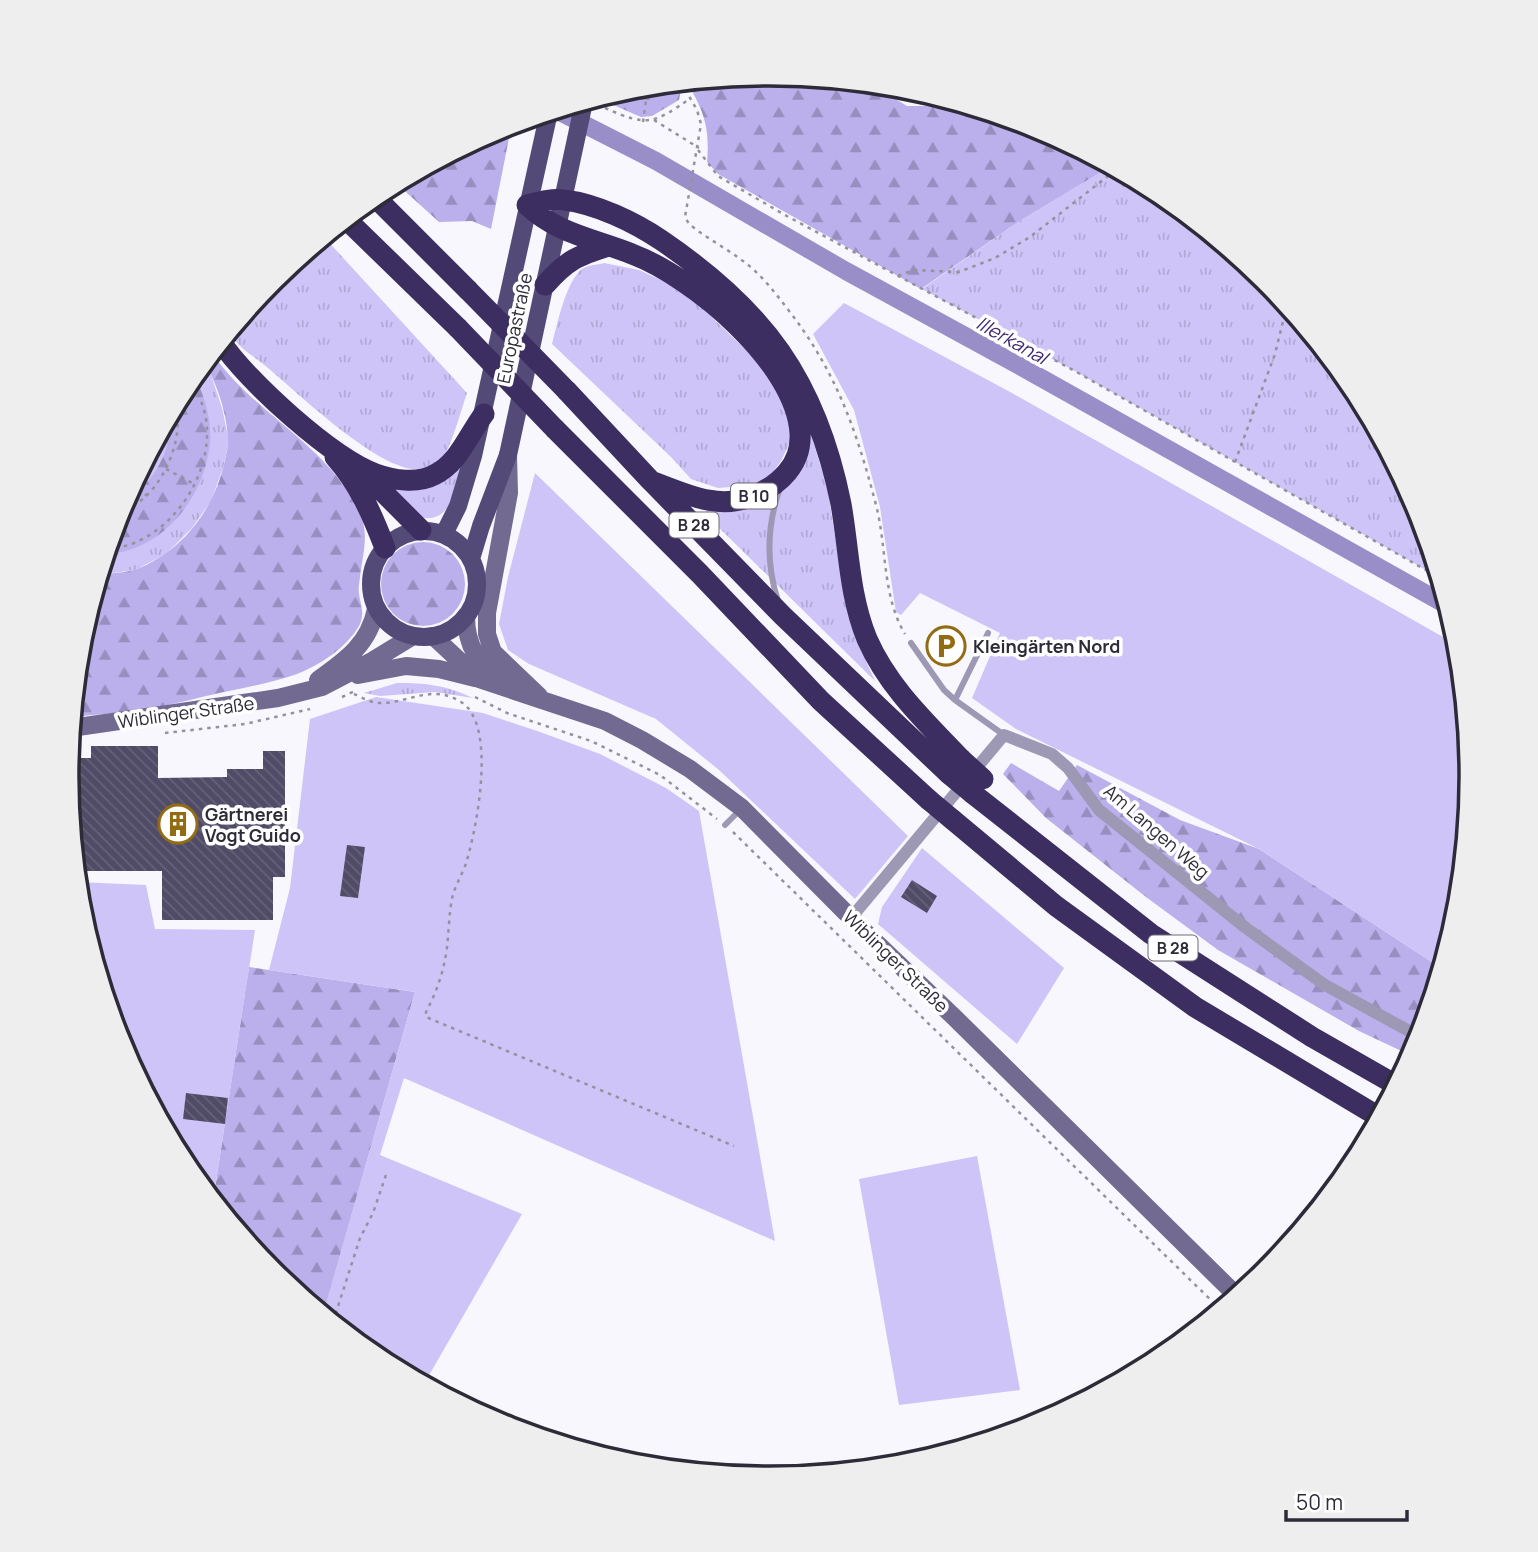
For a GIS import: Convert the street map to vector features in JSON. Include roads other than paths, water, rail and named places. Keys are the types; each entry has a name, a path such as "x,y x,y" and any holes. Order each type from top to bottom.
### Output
{"highway":[{"path":"527,205 563,200 618,217 650,233 719,282 773,338 800,381 830,458 841,505 853,592 867,638 899,692 955,767"},
{"name":"B 10","path":"382,204 567,391 651,481 703,500 725,502 764,492 784,477 796,457 800,438 788,390 775,370 736,325 683,280 632,253 557,228 527,205"},
{"path":"353,225 395,267"},
{"path":"342,234 395,267"},
{"path":"545,285 564,264 582,254 608,246"},
{"name":"B 28","path":"395,267 458,328 821,701 929,800 1056,906 1195,1007 1371,1112"},
{"path":"226,350 264,391 314,435 376,474 413,481 432,477 448,467 461,452 484,414"},
{"path":"314,435 359,488 385,548"},
{"path":"353,462 421,530"},
{"name":"B 28","path":"651,481 783,616 978,786 1040,849 1079,875 1163,941 1312,1037 1388,1081"}],"main road":[{"name":"Europastraße","path":"471,559 509,455 582,111"},
{"name":"Europastraße","path":"444,534 463,493 484,414 547,122"},
{"path":"509,455 509,494 486,613 486,635 493,652 544,700"},
{"path":"421,530 444,534 455,540 471,559 476,573 474,603 467,616 445,633 413,636 398,631 376,608 370,583 377,558 395,539 421,530"},
{"name":"Wiblinger Straße","path":"301,692 349,657 369,632 376,608"},
{"name":"Wiblinger Straße","path":"467,616 466,634 471,649 511,690"},
{"name":"Wiblinger Straße","path":"80,727 266,700 322,687 413,636"},
{"name":"Wiblinger Straße","path":"433,636 479,678 605,721 690,769 742,808 1230,1289"},
{"path":"341,678 406,666 439,669 479,678"}],"street":[{"path":"851,918 1004,735"},
{"name":"Am Langen Weg","path":"1004,735 1052,754 1068,768 1099,810 1246,928 1325,985 1410,1032"}],"lane":[{"path":"783,616 771,580 769,553 770,526 784,477"},
{"path":"955,700 988,633"},
{"path":"911,643 944,690 1004,735"},
{"path":"725,825 742,808"}],"waterway":[{"name":"Illerkanal","path":"567,116 656,161 846,271 1437,600"}],"place":[{"name":"Kleingärten Nord","path":"946,646"},
{"name":"Gärtnerei Vogt Guido","path":"178,824"}]}
